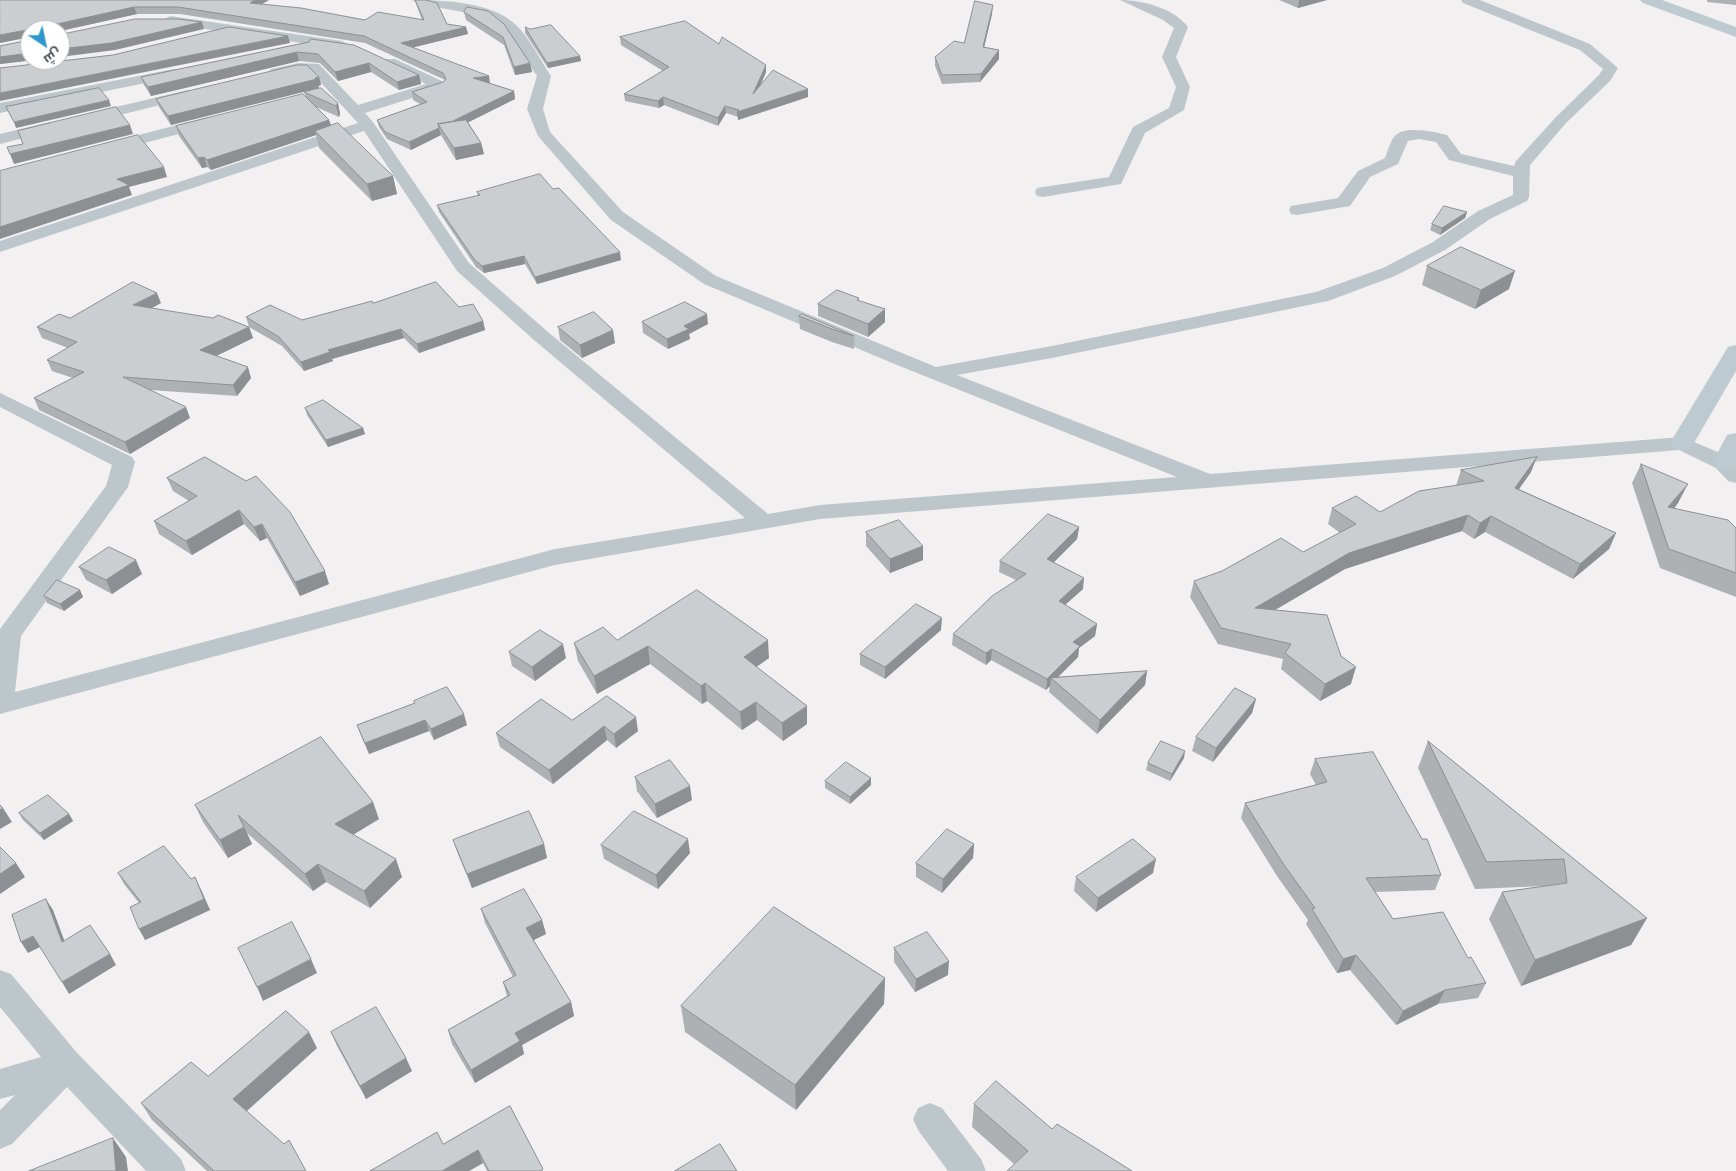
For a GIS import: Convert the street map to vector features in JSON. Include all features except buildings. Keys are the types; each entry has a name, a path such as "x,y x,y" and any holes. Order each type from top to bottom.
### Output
{"street":[{"path":"419,0 494,14 512,28 544,76 535,109 543,133 617,216 710,280 934,373 1209,481"},
{"path":"1043,192 1115,181 1138,130 1176,110 1184,87 1169,57 1181,27 1168,17 1127,0"},
{"path":"934,373 1052,352 1321,297 1389,272 1439,246 1484,215 1520,197 1522,164 1561,120 1605,78 1611,68 1585,47 1468,0"},
{"path":"1648,0 1736,32"},
{"path":"1675,0 1736,22"},
{"path":"155,20 180,20 360,48"},
{"path":"197,38 233,29"},
{"path":"283,50 322,42"},
{"path":"0,247 362,118 439,85 378,56"},
{"path":"260,76 309,65 314,67 362,118 462,266 541,336 764,522"},
{"path":"0,108 186,70"},
{"path":"0,139 202,90"},
{"path":"317,95 336,90"},
{"path":"96,150 221,119"},
{"path":"1296,210 1344,202 1364,174 1392,161 1402,137 1419,134 1441,138 1455,157 1522,172"},
{"path":"1682,443 1736,352"},
{"path":"0,399 124,462 117,488 9,635 1,704 555,557 820,512 1682,443 1730,470 1736,440"},
{"path":"0,984 67,1064 169,1171"},
{"path":"0,1084 67,1064"},
{"path":"0,1133 67,1064"},
{"path":"930,1119 969,1171"}]}
